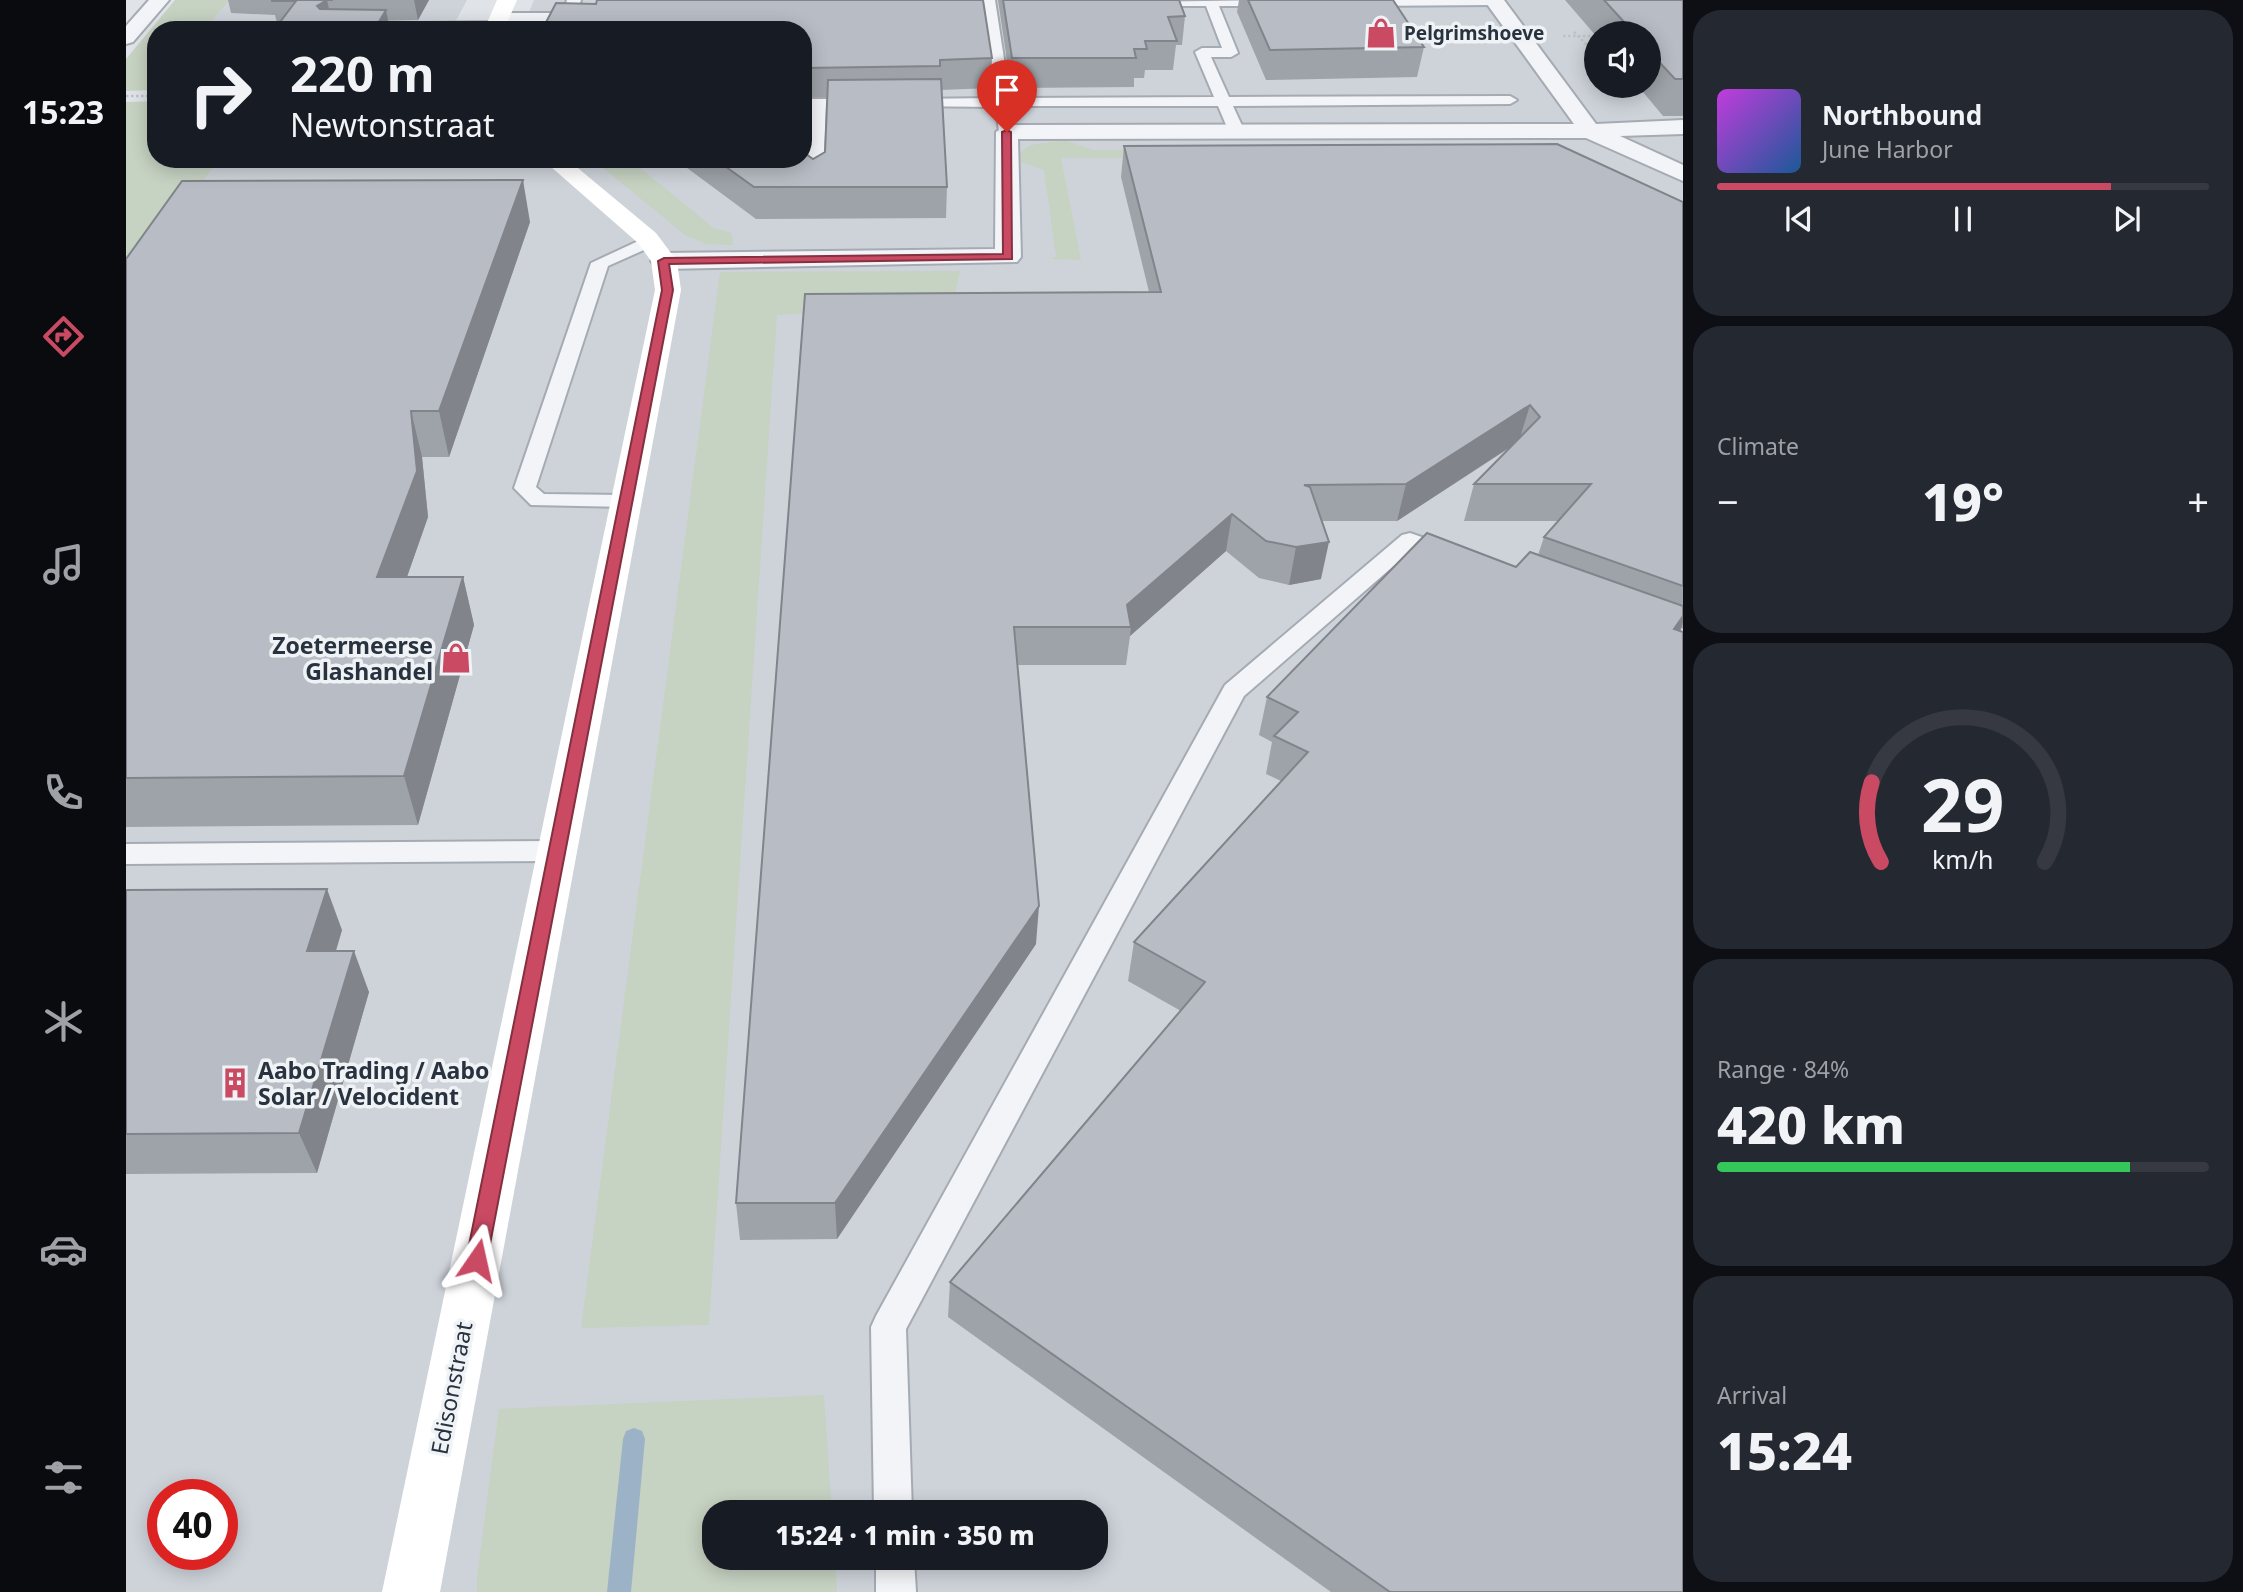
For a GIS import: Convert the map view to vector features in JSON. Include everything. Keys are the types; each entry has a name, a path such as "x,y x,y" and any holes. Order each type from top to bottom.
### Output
{"street":[{"path":"126,38 159,0"},
{"path":"1495,1 1590,131 1683,174"},
{"path":"563,168 656,251 1008,257 1007,132 1590,131 1683,127"},
{"name":"Edisonstraat","path":"411,1592 668,290 656,251"}],"lane":[{"path":"478,21 568,17 574,0"},
{"path":"988,0 1007,132"},
{"path":"1346,2 1495,1"},
{"path":"1131,2 1292,2"},
{"path":"1211,2 1231,53 1202,52 1237,132"},
{"path":"812,103 1510,100"},
{"path":"812,123 815,183"},
{"path":"626,501 539,500 525,488 600,262 656,251"},
{"path":"894,1500 888,1327 1234,691 1410,540 1475,563"},
{"path":"126,854 558,851"},
{"path":"895,1570 896,1592"}],"path":[{"path":"1574,32 1584,42"},
{"path":"126,96 147,96"}],"shaded area":[{"path":"230,0 467,0 456,21 212,21"},
{"path":"534,0 1683,0 1683,1592 126,1592 126,147 147,155 147,168 812,168 812,21 526,21"}],"green space":[{"path":"175,0 230,0 212,21 158,21"},
{"path":"147,34 147,90 126,91 126,59"},
{"path":"147,101 147,168 212,168 126,287 126,102"},
{"path":"1065,140 1093,150 1197,150 1200,158 1061,158 1081,260 1051,259 1056,256 1044,170 1018,161 1019,153 1031,145"},
{"path":"603,168 640,168 714,228 732,233 733,245 706,244 685,235"},
{"path":"960,271 953,304 777,315 709,1325 581,1328 720,272"},
{"path":"824,1395 831,1500 702,1500 702,1570 836,1570 837,1592 477,1592 499,1409"}],"building":[{"path":"327,0 317,6 320,9 386,10 379,21 281,21 296,1 272,1"},
{"path":"597,0 983,0 992,58 940,60 940,66 812,68 812,21 547,21 556,3 596,4"},
{"path":"1003,0 1179,0 1185,16 1168,17 1177,41 1145,41 1147,49 1134,49 1136,58 1012,58"},
{"path":"1248,0 1393,0 1424,47 1270,50"},
{"path":"1604,0 1683,0 1683,79 1675,79 1661,64 1661,21 1623,21"},
{"path":"941,79 947,187 754,187 728,168 812,168 812,158 825,152 828,80"},
{"path":"1557,144 1683,202 1683,586 1544,537 1591,484 1474,484 1540,417 1530,405 1406,484 1304,485 1310,487 1329,542 1296,547 1266,541 1232,514 1127,605 1131,627 1014,627 1039,906 835,1203 736,1203 805,294 1161,292 1124,146"},
{"path":"523,180 439,411 411,411 417,471 377,577 463,577 404,776 126,778 126,259 182,181"},
{"path":"1427,533 1516,567 1530,552 1683,606 1683,616 1674,629 1683,632 1683,1592 1390,1592 950,1282 1205,982 1134,942 1308,752 1274,736 1298,712 1267,697"},
{"name":"Aabo Trading / Aabo Solar / Velocident","path":"327,889 307,951 354,951 299,1133 126,1134 126,890"}],"waterway":[{"path":"619,1592 634,1439"}],"place":[{"name":"Pelgrimshoeve","path":"1381,33"},
{"name":"Zoetermeerse Glashandel","path":"456,658"},
{"name":"Aabo Trading / Aabo Solar / Velocident","path":"235,1083"}],"route":[{"path":"477,1260 668,290 664,261 1008,257 1007,132"}]}
